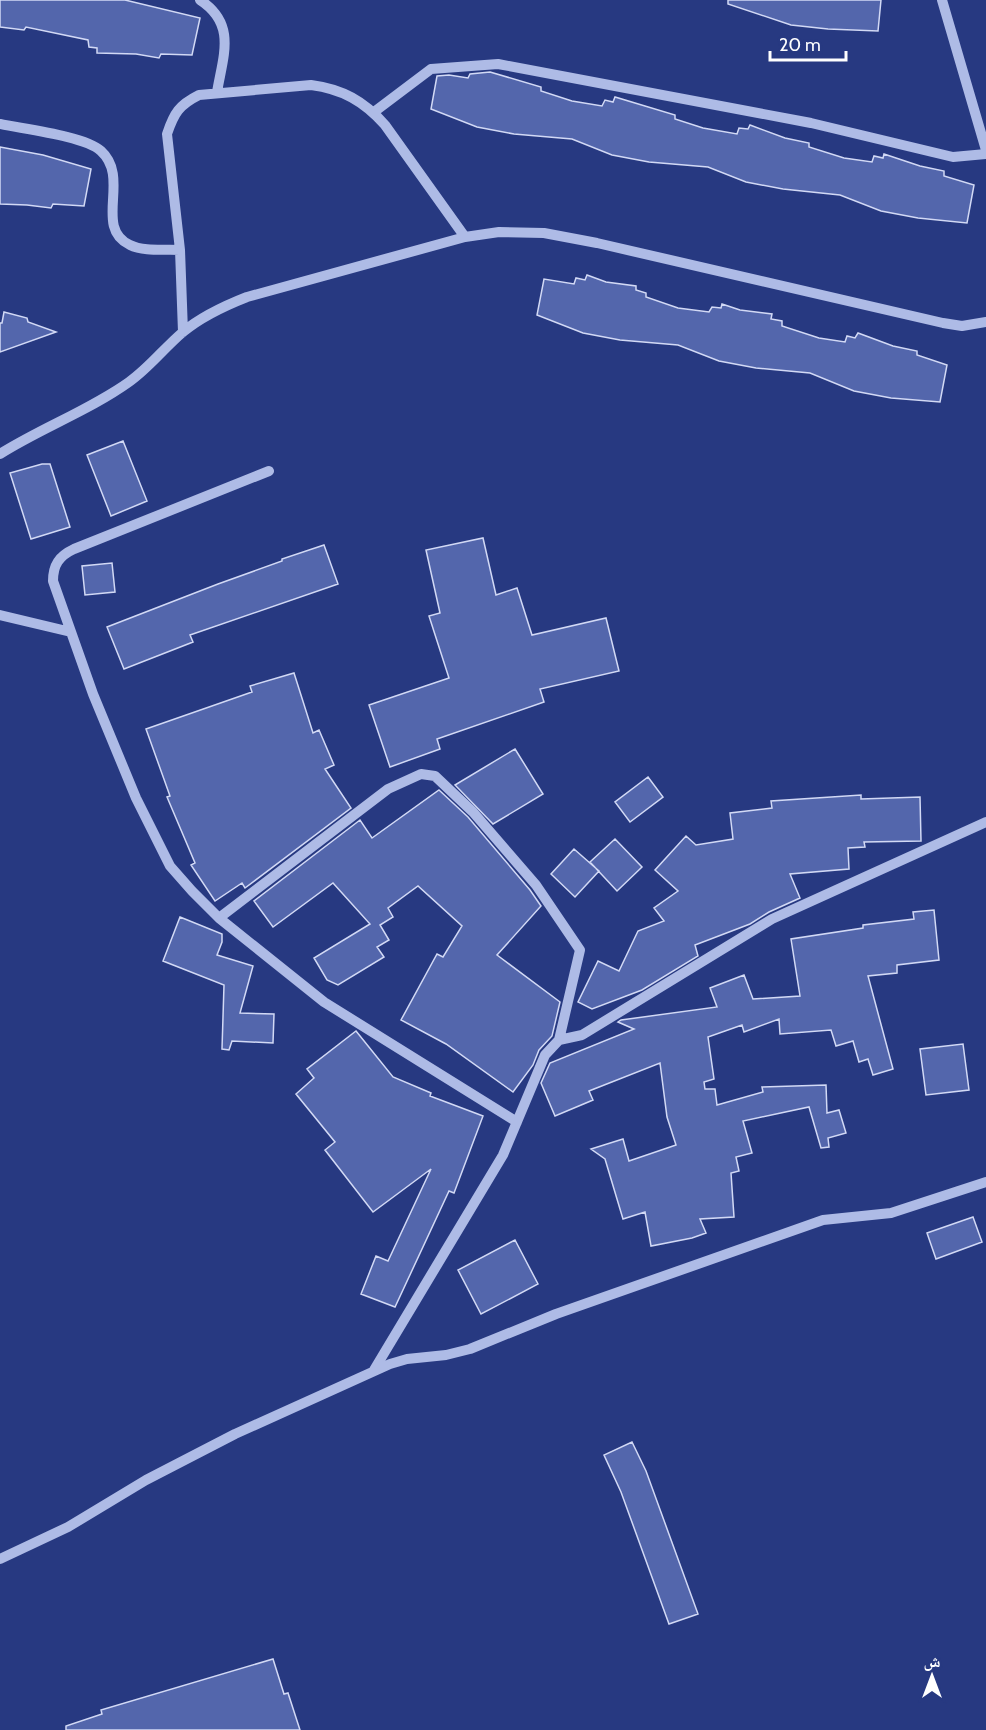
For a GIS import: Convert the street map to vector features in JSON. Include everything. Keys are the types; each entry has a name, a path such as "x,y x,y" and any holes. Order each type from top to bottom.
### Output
{"street":[{"path":"200,0 210,6 224,28 226,42 217,92"},
{"path":"374,112 431,69 498,64 811,123 953,157 986,152 942,0"},
{"path":"183,332 180,250 168,134 173,117 184,103 199,95 310,85 328,87 345,93 374,112 385,125 465,237"},
{"path":"0,124 88,142 101,151 110,163 115,177 112,223 118,236 130,245 180,250"},
{"path":"0,454 23,439 109,395 129,382 148,367 183,332 224,306 247,297 465,237 499,232 544,233 609,246 943,323 962,326 986,322"},
{"path":"268,471 64,554 57,561 53,571 53,581 98,704 151,829 170,866 219,918 324,1002 518,1122"},
{"path":"0,615 71,633"},
{"path":"219,918 388,789 421,774 435,776 473,812 536,885 580,950 560,1040 545,1056 503,1155 373,1370"},
{"path":"560,1040 582,1035 772,919 986,822"},
{"path":"0,1559 68,1527 195,1454 373,1370 407,1359 446,1355 470,1349 556,1314 823,1220 844,1216 891,1213 986,1182"}],"building":[{"path":"0,0 125,0 200,18 192,55 161,54 159,58 136,54 97,53 97,48 89,47 88,40 26,27 24,30 0,27"},
{"path":"728,0 881,0 878,31 791,25 728,4"},
{"path":"490,72 541,87 541,91 572,101 602,106 605,100 613,102 615,97 675,115 675,119 703,128 737,134 739,128 748,129 750,125 785,138 809,143 809,147 844,158 872,162 874,156 883,158 884,154 944,171 944,176 974,185 967,223 918,218 881,211 840,195 783,189 746,182 708,167 649,162 612,155 572,139 514,134 477,127 431,109 437,76 468,78 470,74"},
{"path":"0,147 43,155 91,169 84,206 53,204 51,208 0,204"},
{"path":"587,275 606,282 636,286 636,290 646,293 646,297 678,308 709,312 712,307 721,308 722,304 740,310 772,314 771,319 782,321 782,326 819,338 845,342 847,336 855,338 858,333 893,346 917,351 917,355 947,365 940,402 891,398 854,391 810,373 756,368 719,361 678,345 620,340 583,333 537,315 544,279 574,284 576,278 585,280"},
{"path":"4,312 27,318 28,322 56,332 0,352 0,323 2,323"},
{"path":"123,441 147,501 111,516 87,455"},
{"path":"50,464 70,527 31,539 10,473"},
{"path":"483,538 496,595 517,588 532,635 606,618 619,671 540,689 544,702 437,739 440,749 390,767 369,705 449,678 429,616 440,613 426,550"},
{"path":"324,545 338,584 190,635 193,642 124,669 107,627"},
{"path":"112,563 115,592 85,595 82,566"},
{"path":"294,673 313,733 319,730 334,765 325,769 351,808 245,888 242,883 215,901 191,865 195,863 167,797 170,796 146,729 252,692 250,686"},
{"path":"515,749 543,794 493,824 455,785"},
{"path":"648,777 663,797 630,822 615,802"},
{"path":"439,790 468,817 541,906 497,955 560,1002 552,1036 539,1050 533,1065 513,1092 446,1044 401,1020 437,954 443,957 462,926 418,886 388,908 393,917 380,925 389,940 377,947 384,957 338,985 327,980 314,958 370,924 333,883 273,927 254,901 360,820 372,838"},
{"path":"861,795 861,799 920,797 921,841 864,842 865,847 848,848 849,869 790,874 800,898 769,912 750,924 695,945 698,956 642,990 592,1009 578,1002 598,961 619,971 638,931 664,921 654,908 678,891 655,870 686,836 696,845 733,839 730,813 772,808 771,801"},
{"path":"615,839 642,867 617,891 590,862"},
{"path":"574,849 599,871 575,897 551,874"},
{"path":"934,910 939,960 897,965 897,973 868,976 893,1069 873,1075 868,1059 859,1062 853,1041 836,1046 831,1030 780,1034 779,1019 744,1032 742,1025 708,1037 714,1079 704,1082 705,1089 715,1089 717,1105 763,1092 762,1087 826,1085 827,1113 839,1110 846,1133 828,1138 829,1147 821,1148 809,1107 743,1121 752,1153 736,1157 739,1171 731,1173 734,1217 700,1219 706,1233 651,1246 645,1212 623,1219 605,1159 591,1149 623,1139 629,1161 676,1145 667,1117 660,1063 589,1091 593,1100 555,1116 541,1083 550,1063 634,1029 618,1022 621,1020 717,1007 710,988 744,975 753,999 800,996 791,939 863,928 863,925 914,919 913,912"},
{"path":"180,917 222,934 222,942 217,955 253,966 240,1013 274,1014 273,1043 232,1041 229,1050 222,1049 224,985 163,961"},
{"path":"356,1031 393,1077 431,1093 430,1096 483,1116 454,1193 449,1191 395,1307 361,1294 376,1256 388,1261 431,1169 373,1212 325,1150 335,1142 296,1094 314,1078 307,1069"},
{"path":"963,1044 969,1090 926,1095 920,1049"},
{"path":"973,1217 982,1242 936,1259 927,1233"},
{"path":"515,1240 538,1284 481,1314 458,1270"},
{"path":"632,1442 646,1471 698,1614 669,1624 621,1492 604,1455"},
{"path":"273,1659 284,1694 288,1693 300,1730 66,1730 66,1726 102,1714 101,1710"}]}
